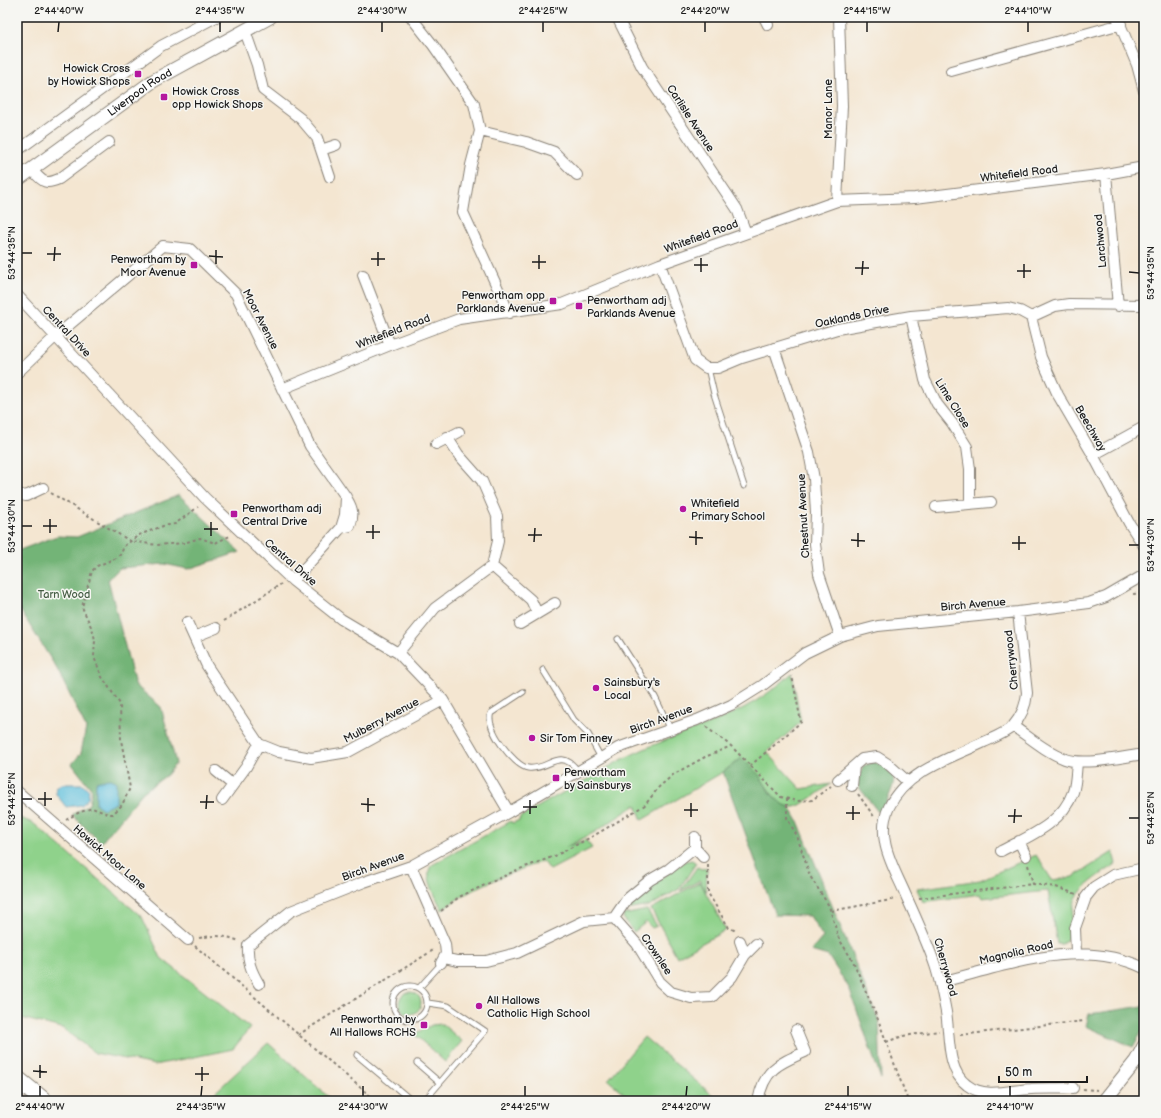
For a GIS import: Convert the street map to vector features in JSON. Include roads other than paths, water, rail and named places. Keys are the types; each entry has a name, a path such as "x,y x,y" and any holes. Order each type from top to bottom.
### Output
{"highway":[{"path":"17,1079 44,1101"}],"street":[{"path":"17,150 161,46 216,17"},
{"name":"Liverpool Road","path":"17,180 153,81 270,17"},
{"path":"411,17 433,45 474,104 480,131 471,165 463,212 509,313"},
{"name":"Carlisle Avenue","path":"617,17 642,67 737,209 746,232"},
{"name":"Manor Lane","path":"837,201 842,106 839,17"},
{"path":"951,71 1119,21 1137,65 1144,91"},
{"path":"245,31 257,65 263,90 301,119 317,138 330,177"},
{"path":"480,131 526,142 554,152 577,175"},
{"path":"31,169 44,182 50,184 59,180 109,142"},
{"path":"321,150 336,145"},
{"name":"Whitefield Road","path":"282,389 459,319 509,313 562,304 660,264 746,232 837,201 915,198 1106,174 1144,167"},
{"name":"Larchwood","path":"1106,174 1118,306"},
{"name":"Moor Avenue","path":"17,373 56,336 164,246 190,248 236,294 310,446 352,507 353,516 350,526 341,528 291,580"},
{"path":"660,264 696,360 708,368"},
{"path":"364,275 390,345"},
{"name":"Central Drive","path":"17,295 205,498 237,530 291,580 341,620 398,654 443,700 509,812"},
{"path":"1031,317 1055,306 1069,304 1118,306 1144,305"},
{"name":"Oaklands Drive","path":"708,368 718,368 774,348 837,329 911,316 1008,308 1020,310 1031,317"},
{"name":"Lime Close","path":"911,316 925,380 937,404 952,423 966,447 970,469 970,503"},
{"name":"Beechway","path":"1031,317 1041,357 1058,395 1094,455 1129,523 1144,546"},
{"name":"Chestnut Avenue","path":"774,348 809,452 814,479 816,513 815,544 819,574 840,636"},
{"path":"1094,455 1144,427"},
{"path":"436,444 447,437 460,432"},
{"path":"398,654 434,608 492,566 498,541 497,516 482,481 458,454 447,437"},
{"path":"17,494 26,496 42,488"},
{"path":"936,507 991,502"},
{"path":"492,566 531,600 537,613"},
{"name":"Birch Avenue","path":"259,984 253,974 247,958 248,945 291,911 364,882 411,866 509,812 618,748 670,728 697,720 731,705 805,652 840,636 878,626 1018,612 1089,603 1106,597 1144,575"},
{"path":"520,624 555,603"},
{"name":"Cherrywood","path":"1018,612 1027,693 1026,702 1012,726 999,735 931,767 908,782 898,792 888,808 883,830 885,844 893,870 928,942 941,982 954,1068 965,1084 975,1091 993,1093 1030,1089 1073,1088"},
{"path":"187,622 207,666 259,744 222,800"},
{"path":"194,637 216,628"},
{"name":"Mulberry Avenue","path":"259,744 279,752 311,758 348,752 443,700"},
{"path":"1012,726 1052,753 1065,759 1077,762 1144,754"},
{"path":"838,780 862,759 876,757 888,764 908,782"},
{"path":"1001,851 1049,825 1066,808 1074,791 1077,762"},
{"path":"852,786 854,766"},
{"path":"216,771 233,785"},
{"name":"Howick Moor Lane","path":"17,791 188,940"},
{"path":"695,837 695,848 703,857"},
{"path":"1019,841 1026,856"},
{"path":"411,866 445,944 442,961 486,961 517,953 584,921 614,918 627,899 695,848"},
{"path":"1076,953 1075,928 1086,897 1094,888 1113,875 1144,868"},
{"name":"Crownlee","path":"614,918 637,944 660,982 671,992 691,998 712,997 732,977 745,955 756,944"},
{"path":"740,941 745,955"},
{"name":"Magnolia Road","path":"941,982 1048,956 1076,953 1114,958 1144,968"},
{"path":"758,1101 766,1076 777,1066 805,1052 796,1030"},
{"path":"1108,1096 1140,1063 1144,1046"}],"lane":[{"path":"708,368 714,394 744,486"},
{"path":"618,639 655,697 670,728"},
{"path":"543,670 574,720 588,734 601,758"},
{"path":"523,692 490,713 489,722 498,738 520,766 533,768 551,761 564,760 573,764 578,771"},
{"path":"419,988 442,961"},
{"path":"408,986 419,988 426,997 428,1003 424,1013 415,1020 404,1019 395,1012 393,1001 398,991 408,986"},
{"path":"424,1101 484,1031 448,1006 428,1003"},
{"path":"357,1055 412,1101"},
{"path":"417,1062 439,1082"}],"water":[{"path":"109,779 116,781 116,803 103,809 96,804 96,782"},
{"path":"62,784 83,784 89,790 88,798 82,805 66,807 56,794 56,788"}],"place":[{"name":"Howick Cross by Howick Shops","path":"138,74"},
{"name":"Howick Cross opp Howick Shops","path":"164,97"},
{"name":"Penwortham by Moor Avenue","path":"194,265"},
{"name":"Penwortham opp Parklands Avenue","path":"553,301"},
{"name":"Penwortham adj Parklands Avenue","path":"579,306"},
{"name":"Whitefield Primary School","path":"683,509"},
{"name":"Penwortham adj Central Drive","path":"234,514"},
{"name":"Sainsbury's Local","path":"596,688"},
{"name":"Sir Tom Finney","path":"532,738"},
{"name":"Penwortham by Sainsburys","path":"556,778"},
{"name":"All Hallows Catholic High School","path":"479,1006"},
{"name":"Penwortham by All Hallows RCHS","path":"424,1025"}],"park label":[{"name":"Tarn Wood","path":"64,594"}]}
